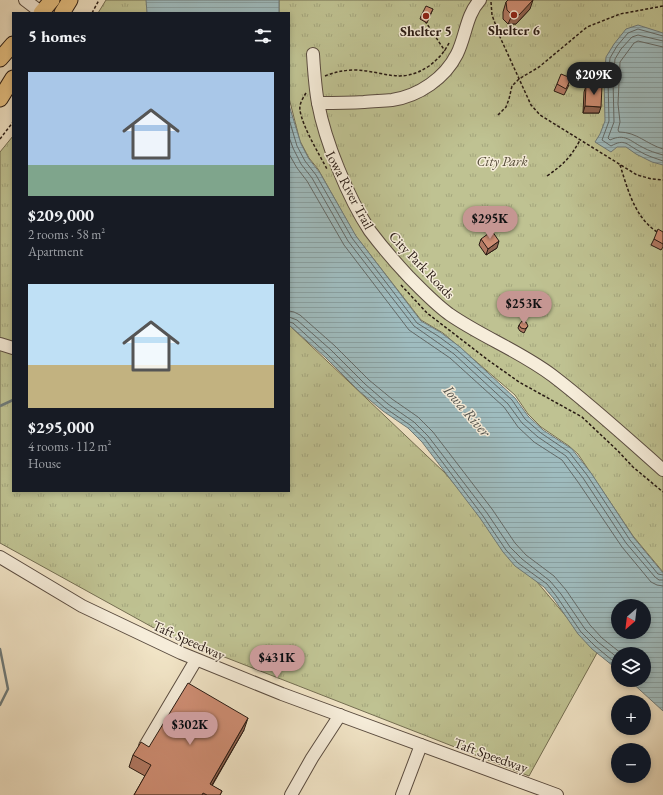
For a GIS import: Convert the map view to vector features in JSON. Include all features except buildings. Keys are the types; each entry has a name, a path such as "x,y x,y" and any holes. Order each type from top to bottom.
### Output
{"main road":[{"path":"43,12 52,0"},
{"path":"63,12 70,0"},
{"path":"0,59 12,45"},
{"path":"0,99 12,80"}],"street":[{"path":"25,0 41,12"},
{"path":"318,103 385,100 404,97 427,86 439,77 452,61 463,41 472,11 480,0"},
{"name":"City Park Roads","path":"313,54 318,103 336,163 355,204 369,229 386,252 429,298 447,313 475,331 512,350 552,375 663,470"},
{"path":"0,344 12,348"},
{"name":"Taft Speedway","path":"0,557 82,606 231,675 557,795"},
{"path":"145,746 196,660"},
{"path":"291,795 312,758 340,715"},
{"path":"402,795 421,745"}],"path":[{"path":"92,12 98,0"},
{"path":"491,0 492,15 500,37 530,105 540,115 637,175 663,180"},
{"path":"498,115 508,103 512,86 519,79 539,67 587,27 620,14 663,6"},
{"path":"425,21 452,61"},
{"path":"315,81 341,71 356,70 404,76 419,73 436,61 450,42"},
{"name":"Iowa River Trail","path":"315,81 302,99 299,109 307,130 329,175"},
{"path":"0,139 12,123"},
{"path":"547,176 563,165 574,152 580,140"},
{"path":"620,165 637,210 644,221 662,236"},
{"path":"401,285 427,313 518,382 582,417 633,467 663,492"}],"green space":[{"path":"106,0 148,0 148,12 99,12"},
{"name":"City Park","path":"279,0 663,0 663,572 633,536 578,454 541,427 528,414 515,395 443,333 421,320 355,235 318,169 309,158 300,141 290,102 290,12 279,12"},
{"path":"12,137 12,492 290,492 290,326 445,473 597,653 529,776 163,633 0,543 0,152"}],"water":[{"path":"146,0 279,0 279,12 147,12"},
{"path":"638,25 663,33 663,165 652,162 626,147 617,147 611,152 595,142 605,121 604,78 606,57 626,29"},
{"name":"Iowa River","path":"290,108 301,144 309,159 320,173 356,236 421,321 440,332 460,347 515,398 528,416 543,430 572,449 591,473 634,538 663,573 663,711 651,700 651,695 645,695 637,687 651,687 651,647 611,647 611,664 592,649 578,634 544,587 515,566 503,552 480,518 422,442 408,428 383,411 359,391 325,357 290,326"}],"waterway":[{"path":"0,406 12,400"},
{"path":"0,649 8,689 0,705"}],"place":[{"name":"Shelter 6","path":"514,15"},
{"name":"Shelter 5","path":"426,16"}]}
